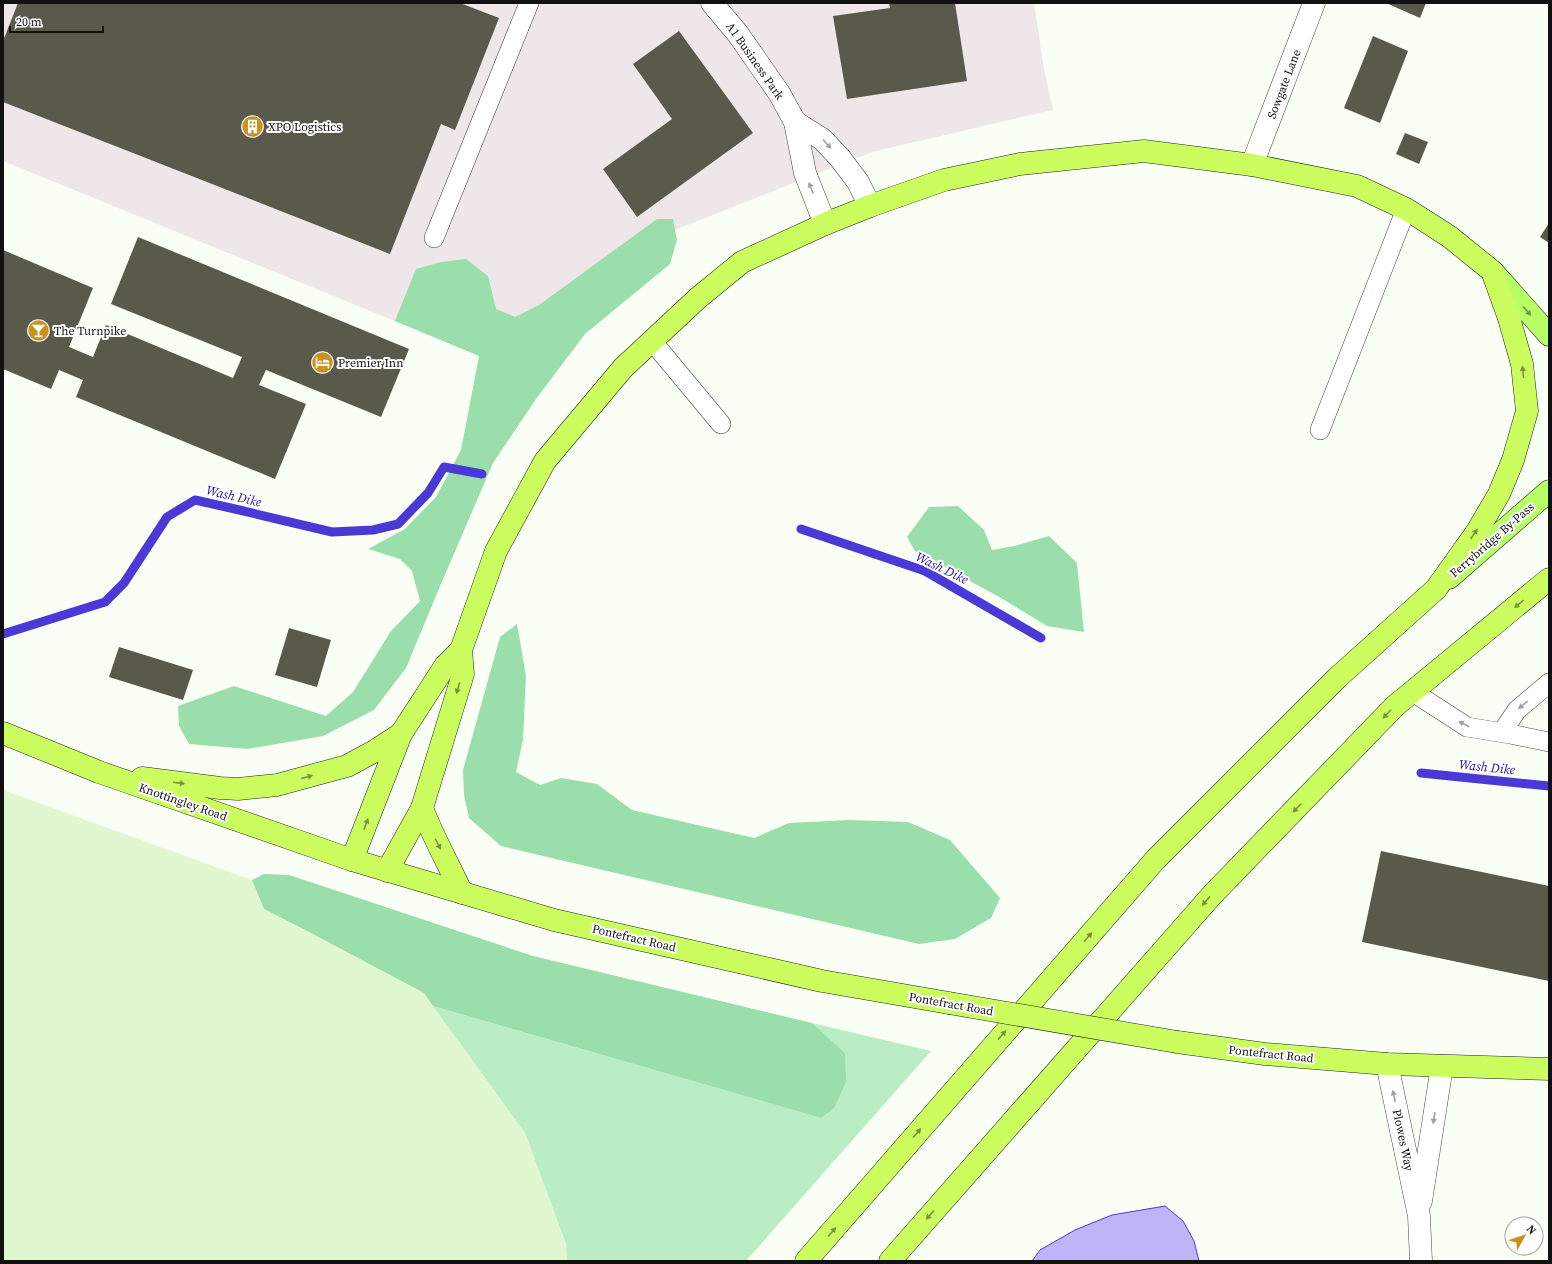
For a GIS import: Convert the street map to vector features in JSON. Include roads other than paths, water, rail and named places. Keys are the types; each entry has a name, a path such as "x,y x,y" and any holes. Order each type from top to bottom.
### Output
{"highway":[{"path":"387,871 422,808 463,674 461,650 496,551 545,461 623,368 698,298 742,262 825,224 870,206 944,180 1020,164 1144,151 1252,165 1357,186 1406,209 1450,237 1492,271 1509,318 1522,364 1527,410 1513,460 1499,494 1476,533 1436,589 1337,678 1156,859 806,1261"},
{"path":"890,1261 1212,895 1395,706 1549,579"},
{"path":"359,863 401,734 445,666 461,650"},
{"name":"Knottingley Road","path":"3,733 99,772 359,863"},
{"path":"99,772 220,788 238,789 277,785 347,766 373,752 401,734"},
{"path":"422,808 428,825 443,852 462,893"},
{"name":"Pontefract Road","path":"359,863 554,920 814,979 949,1003 1176,1042 1265,1054 1387,1064 1549,1069"}],"main road":[{"path":"1492,271 1549,335"},
{"name":"Ferrybridge By-Pass","path":"1436,589 1549,492"}],"street":[{"name":"A1 Business Park","path":"712,3 738,34 779,93 795,122 805,173 825,224"},
{"name":"Sowgate Lane","path":"1252,165 1314,3"},
{"name":"A1 Business Park","path":"795,122 822,139 840,158 858,182 870,206"},
{"name":"Plowes Way","path":"1387,1064 1419,1216 1421,1261"},
{"name":"Plowes Way","path":"1419,1216 1442,1066"}],"lane":[{"path":"434,238 529,3"},
{"path":"1320,430 1406,209"},
{"path":"652,341 721,424"},
{"path":"1502,732 1516,710 1549,683"},
{"path":"1413,692 1467,727 1502,732 1549,742"}],"waterway":[{"name":"Wash Dike","path":"3,634 105,602 124,583 167,517 195,500 332,532 373,530 398,524 428,493 444,467 482,474"},
{"name":"Wash Dike","path":"801,529 925,571 1041,638"},
{"name":"Wash Dike","path":"1421,773 1549,786"}],"place":[{"name":"XPO Logistics","path":"253,127"},
{"name":"The Turnpike","path":"39,331"},
{"name":"Premier Inn","path":"322,363"}]}
